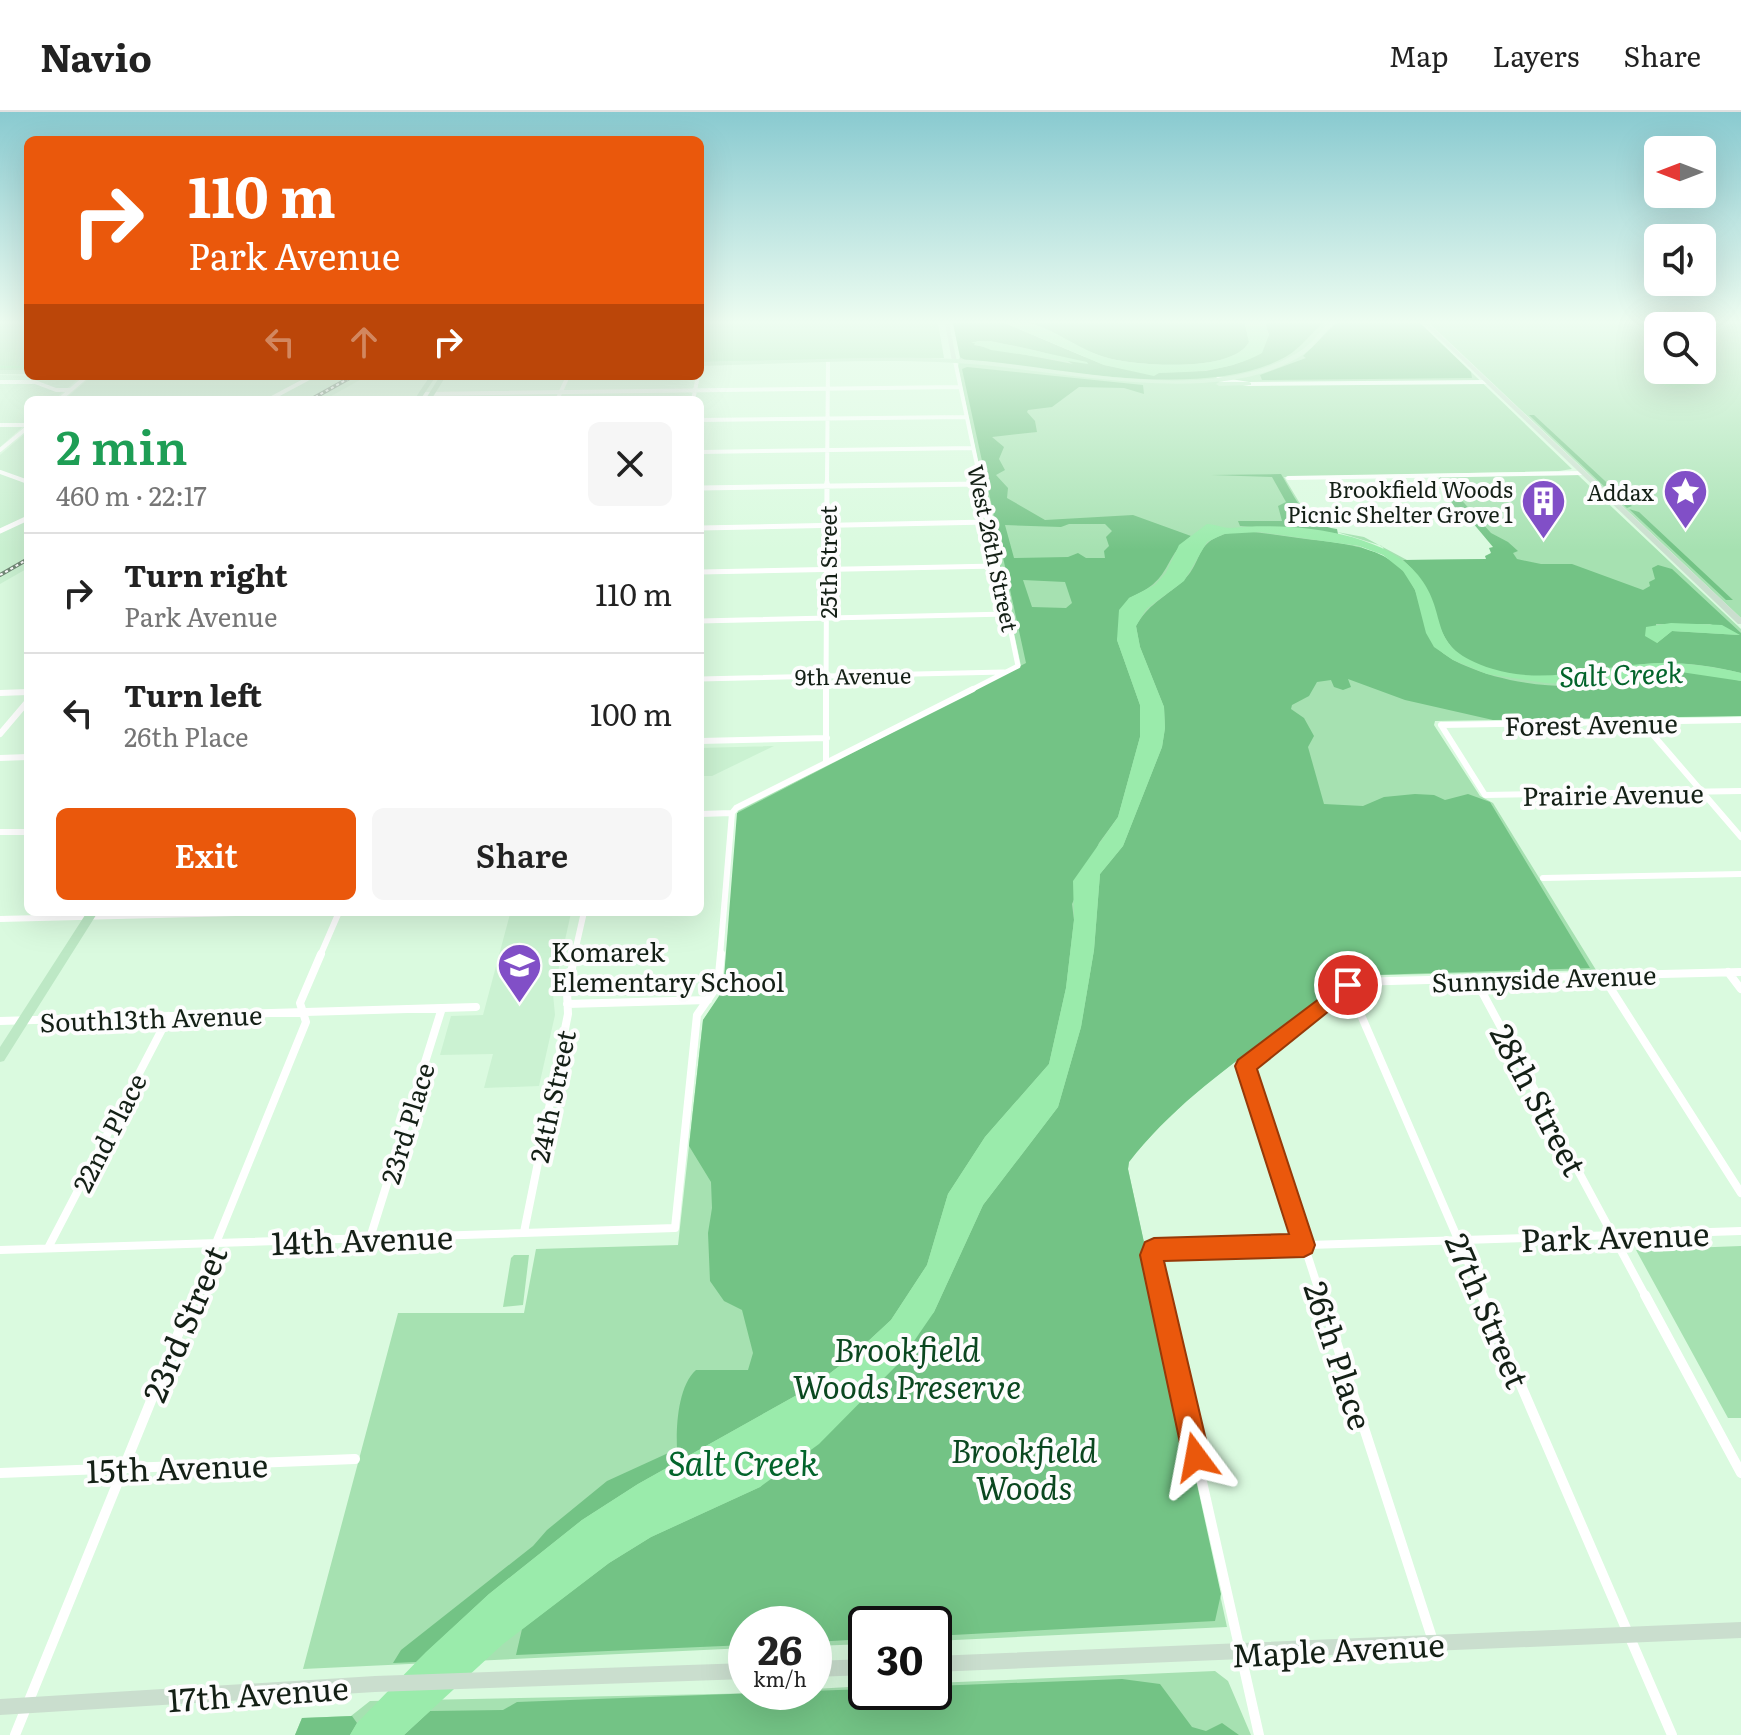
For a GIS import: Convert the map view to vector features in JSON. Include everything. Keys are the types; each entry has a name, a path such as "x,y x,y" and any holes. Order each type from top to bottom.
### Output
{"main road":[{"path":"1505,399 1741,622"},
{"path":"0,1057 90,916"},
{"name":"Maple Avenue","path":"952,1663 1741,1630"},
{"name":"17th Avenue","path":"0,1707 375,1684 728,1672"}],"street":[{"name":"25th Street","path":"826,762 828,399"},
{"name":"West 26th Street","path":"962,399 1018,666 1006,672"},
{"path":"704,420 966,417"},
{"path":"0,425 24,426"},
{"path":"0,450 24,429"},
{"path":"704,452 973,448"},
{"path":"0,472 24,481"},
{"path":"1288,478 1583,473"},
{"path":"704,488 981,484"},
{"path":"0,531 24,520"},
{"path":"704,528 988,522"},
{"path":"704,572 997,566"},
{"path":"704,621 1008,614"},
{"path":"567,1004 708,1000 718,985 732,813 736,808 1006,672"},
{"name":"9th Avenue","path":"704,679 1006,672"},
{"path":"0,693 24,692"},
{"path":"0,734 24,706"},
{"name":"Forest Avenue","path":"1485,795 1441,725 1741,720"},
{"path":"1642,722 1741,837"},
{"path":"704,741 827,738"},
{"path":"0,758 24,757"},
{"name":"Prairie Avenue","path":"1485,795 1741,791"},
{"path":"704,814 732,813"},
{"path":"0,832 24,832"},
{"path":"1543,878 1741,874"},
{"path":"0,919 68,916"},
{"name":"23rd Street","path":"15,1735 306,1022 300,1003 337,916"},
{"name":"24th Street","path":"524,1232 568,1014 567,1004 583,916"},
{"path":"1728,972 1741,989"},
{"name":"Sunnyside Avenue","path":"1348,985 1351,982 1741,972"},
{"path":"1602,975 1741,1193"},
{"name":"28th Street","path":"1475,979 1741,1473"},
{"name":"26th Place","path":"1348,985 1246,1066 1434,1643"},
{"name":"27th Street","path":"1348,985 1672,1735"},
{"name":"14th Avenue","path":"0,1250 675,1228 697,1015 708,1000"},
{"name":"South13th Avenue","path":"0,1021 476,1007"},
{"name":"23rd Place","path":"370,1238 442,1008"},
{"name":"22nd Place","path":"48,1248 169,1016"},
{"name":"Park Avenue","path":"1240,1652 1151,1255 1154,1250 1741,1231"},
{"name":"15th Avenue","path":"0,1473 355,1459"},
{"path":"1240,1652 1259,1735"}],"shaded area":[{"path":"0,399 24,399 24,426 0,447"},
{"path":"24,434 24,570 0,584 0,455"},
{"path":"774,746 712,776 704,776 704,748"},
{"name":"Komarek Elementary School","path":"509,916 570,916 553,994 555,1015 539,1086 484,1088 493,1054 440,1055 451,1016 483,1015"}],"green space":[{"name":"Brookfield Woods Preserve","path":"965,399 1499,399 1572,469 1284,477 1322,540 1359,546 1390,561 1382,547 1407,560 1509,559 1440,476 1578,475 1741,629 1741,716 1435,721 1434,725 1480,796 1493,803 1596,970 1343,976 1336,981 1333,991 1199,1091 1150,1137 1129,1162 1128,1169 1227,1627 952,1640 952,1606 848,1606 848,1645 832,1645 832,1606 728,1606 728,1649 303,1669 398,1313 524,1313 536,1249 678,1245 703,1020 720,996 724,983 738,811 1021,666"},
{"path":"968,399 1063,399 1052,407 1028,410 1037,432 992,437 1004,447 999,459 1005,470 996,475 1008,488 1007,498 1045,520 1133,515 1191,536 1153,584 1129,598 1117,640 1140,705 1140,737 1118,817 1099,843 1072,904 1074,920 1066,988 1049,1064 985,1137 948,1194 927,1265 891,1320 850,1358 813,1386 638,1484 582,1520 489,1594 416,1662 393,1663 401,1650 533,1546 547,1530 607,1481 677,1449 682,1396 696,1370 748,1370 753,1353 742,1310 724,1301 710,1281 708,1233 712,1208 711,1182 689,1146 703,1020 723,990 737,813 1026,663","holes":["1069,524 1105,524 1112,531 1106,537 1109,546 1104,551 1105,558 1086,558 1078,553 1068,557 1014,558 1005,525 1061,527","1023,580 1065,582 1072,603 1066,608 1032,607"]},
{"path":"1509,399 1741,399 1741,618"},
{"path":"1529,415 1534,415 1632,506 1627,508"},
{"path":"1281,474 1303,510 1317,523 1337,529 1338,534 1240,526 1238,521 1282,521 1278,506 1286,502 1272,477 1211,475"},
{"path":"1440,476 1491,533 1518,551 1513,553 1517,559 1541,564 1572,564 1643,590 1655,579 1652,568 1658,565 1672,569 1741,633 1741,673 1669,663 1572,675 1534,676 1496,671 1463,657 1445,637 1422,584 1403,560 1486,559 1485,556 1491,553 1489,548 1493,547 1467,516 1461,516 1438,483","holes":["1656,624 1710,624 1739,635 1672,631 1657,643"]},
{"path":"1629,509 1639,512 1733,600 1726,600"},
{"name":"Brookfield Woods","path":"1239,531 1264,533 1353,546 1383,556 1407,575 1434,644 1452,659 1481,672 1513,681 1565,686 1607,684 1665,672 1708,674 1741,681 1741,716 1493,720 1405,700 1348,679 1351,687 1343,690 1334,687 1331,680 1317,682 1309,696 1292,705 1291,709 1304,718 1314,736 1308,747 1324,804 1363,806 1384,797 1415,794 1434,795 1445,800 1468,794 1490,802 1590,968 1343,976 1336,981 1333,991 1199,1091 1150,1137 1129,1162 1128,1169 1221,1594 1215,1621 952,1635 952,1606 848,1606 848,1640 832,1641 832,1606 728,1606 728,1646 516,1655 522,1629 609,1563 651,1537 760,1487 934,1312 983,1205 1058,1107 1081,1027 1094,950 1100,874 1123,846 1162,747 1164,707 1140,647 1136,626 1151,607 1189,574 1206,545"},
{"path":"1337,532 1364,537 1379,545"},
{"path":"1741,1246 1741,1418 1728,1418 1636,1250"},
{"path":"514,1255 529,1255 523,1305 503,1307 511,1258"},
{"path":"1215,1671 1228,1681 1251,1735 295,1735 302,1718 351,1716 370,1701 728,1694 728,1710 832,1710 832,1688 848,1687 848,1710 952,1710 952,1682"},
{"path":"1122,1679 1160,1684 1192,1727 1206,1731 1222,1723 1239,1735 404,1735 430,1711 503,1710 517,1702 728,1694 728,1710 832,1710 832,1690 848,1690 848,1710 952,1710 952,1685"},
{"path":"352,1716 357,1723 350,1735 295,1735 302,1718"}],"water":[{"name":"Salt Creek","path":"1207,524 1231,528 1304,528 1357,538 1381,547 1418,575 1428,590 1447,641 1456,651 1493,669 1512,674 1550,675 1644,664 1681,664 1741,673 1741,681 1674,671 1596,685 1546,683 1487,674 1453,660 1434,647 1426,633 1415,590 1403,571 1383,555 1359,546 1260,532 1224,534 1207,542 1184,581 1146,609 1136,626 1140,647 1164,707 1162,747 1123,846 1100,874 1094,950 1081,1027 1058,1107 983,1205 934,1312 899,1363 819,1444 760,1487 651,1537 609,1563 503,1644 404,1735 350,1735 357,1723 426,1652 489,1594 582,1520 638,1484 813,1386 850,1358 891,1320 927,1265 948,1194 985,1137 1049,1064 1066,988 1074,920 1073,881 1118,817 1140,737 1140,705 1117,640 1119,610 1129,598 1155,585 1166,573 1179,545"},
{"path":"1671,623 1722,625 1740,635 1672,631 1657,643 1645,636 1646,627"}],"railway":[{"path":"0,575 24,561"}],"place":[{"name":"Addax","path":"1685,530"},
{"name":"Brookfield Woods Picnic Shelter Grove 1","path":"1544,540"},
{"name":"Komarek Elementary School","path":"520,1004"}],"route":[{"path":"1196,1457 1151,1255 1154,1250 1304,1245 1246,1066 1348,985"}]}
